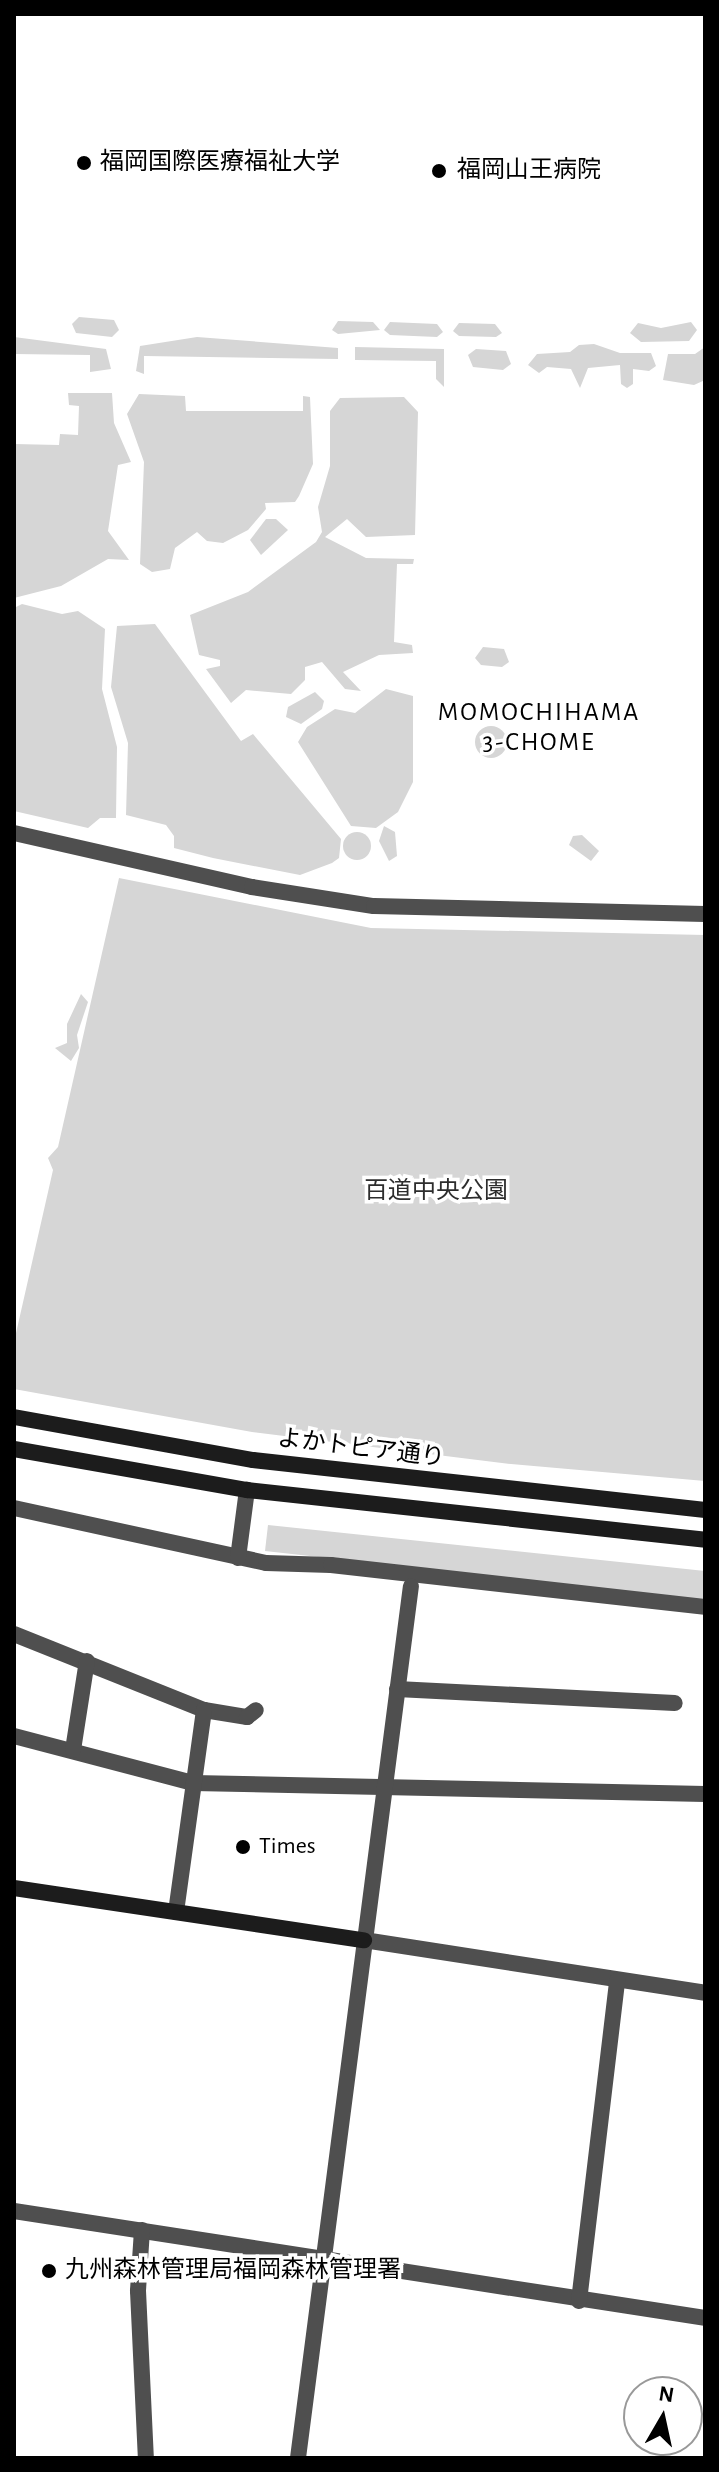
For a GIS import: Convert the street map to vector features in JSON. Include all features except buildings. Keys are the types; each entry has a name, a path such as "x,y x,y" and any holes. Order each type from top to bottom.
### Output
{"street":[{"path":"14,833 252,887 374,906 705,914"},
{"name":"よかトピア通り","path":"14,1417 253,1460 705,1510"},
{"path":"14,1449 247,1490 705,1540"},
{"path":"238,1558 247,1490"},
{"path":"14,1508 238,1558 705,1607"},
{"path":"298,2458 321,2259 411,1586"},
{"path":"14,1634 204,1710 247,1717 256,1710"},
{"path":"73,1750 87,1661"},
{"path":"397,1689 675,1703"},
{"path":"176,1912 204,1710"},
{"path":"14,1736 193,1783 384,1791 705,1794"},
{"path":"14,1888 705,1993"},
{"path":"579,2301 617,1980"},
{"path":"14,2211 579,2301 705,2318"},
{"path":"142,2230 138,2291 146,2458"}],"green space":[{"path":"79,317 114,320 119,330 112,337 76,333 72,324"},
{"path":"338,321 373,322 380,330 338,334 332,330"},
{"path":"390,322 437,324 443,332 437,337 390,335 384,330"},
{"path":"691,322 697,330 689,341 641,342 630,333 638,323 661,328"},
{"path":"459,323 495,324 502,333 496,337 459,336 453,331"},
{"path":"14,337 106,349 111,369 90,372 90,355 14,354"},
{"path":"197,337 338,348 338,359 144,356 144,374 136,371 140,346"},
{"path":"594,344 620,353 651,353 656,366 649,371 633,369 633,384 627,388 621,384 620,365 588,368 580,388 571,369 547,367 539,373 528,365 537,354 570,352 579,345"},
{"path":"355,347 444,349 444,387 436,379 436,361 355,360"},
{"path":"705,347 705,380 694,385 663,380 668,354 695,354"},
{"path":"476,349 506,351 511,364 503,370 473,367 468,355"},
{"path":"68,393 112,393 114,423 131,462 118,465 108,531 129,560 108,559 61,586 14,598 14,444 59,445 60,434 78,435 79,406 69,405"},
{"path":"139,394 185,396 186,411 303,411 303,396 310,397 313,464 299,496 295,502 265,503 266,509 248,530 223,543 207,541 197,532 175,548 170,569 152,572 140,564 144,462 127,414"},
{"path":"404,397 418,412 415,535 366,537 347,519 325,537 366,558 414,559 413,564 397,564 394,642 412,645 413,653 379,655 343,672 361,691 345,689 322,662 305,667 305,680 291,694 246,690 231,703 206,669 220,666 220,660 199,655 190,615 248,592 316,542 322,532 318,507 330,466 330,411 340,398"},
{"path":"266,519 276,519 288,530 261,555 250,540"},
{"path":"22,604 62,614 78,611 105,629 102,689 117,747 116,818 100,818 88,828 14,811 14,608"},
{"path":"155,624 241,741 253,734 341,839 339,858 300,875 213,858 174,848 174,836 166,825 126,815 128,743 111,687 117,626"},
{"path":"483,647 504,649 509,662 502,667 481,665 475,658"},
{"path":"386,689 413,696 413,782 398,812 376,828 351,826 298,742 307,727 335,709 355,713"},
{"path":"315,692 324,701 322,709 301,724 286,717 288,707"},
{"path":"491,726 502,731 507,742 502,753 491,758 480,753 475,742 480,731"},
{"path":"384,826 395,832 397,856 389,861 379,841"},
{"path":"357,832 367,836 371,846 367,856 357,860 347,856 343,846 347,836"},
{"path":"582,835 599,851 591,861 569,845 573,836"},
{"name":"百道中央公園","path":"119,878 371,928 705,935 705,1481 511,1464 252,1432 14,1389 14,1342 53,1170 48,1158 58,1147"},
{"path":"81,994 88,1002 77,1035 79,1048 71,1061 55,1048 67,1043 67,1024"},
{"path":"268,1525 705,1571 705,1600 265,1551"}],"place":[{"name":"福岡国際医療福祉大学","path":"84,163"},
{"name":"福岡山王病院","path":"439,171"},
{"name":"Times","path":"243,1847"},
{"name":"九州森林管理局福岡森林管理署","path":"49,2271"}],"district":[{"name":"MOMOCHIHAMA 3-CHOME","path":"539,728"}]}
